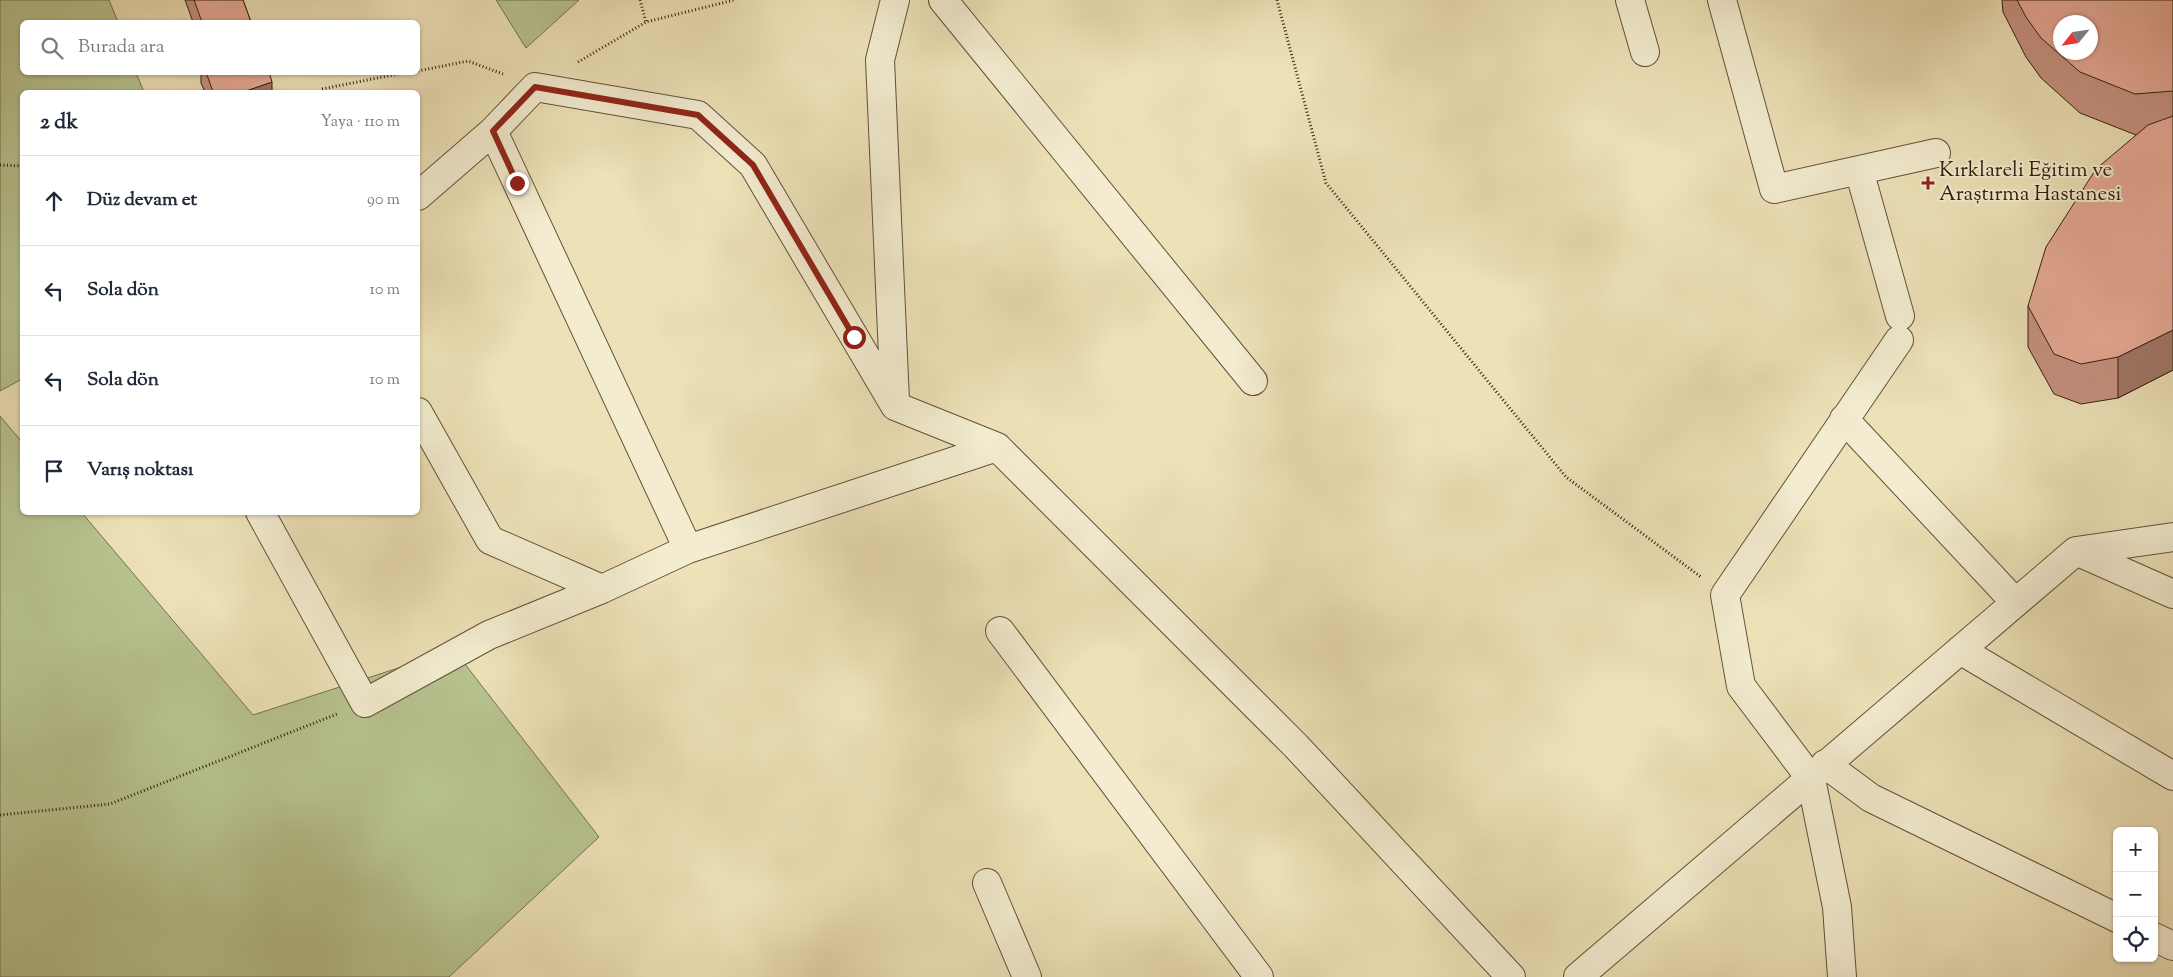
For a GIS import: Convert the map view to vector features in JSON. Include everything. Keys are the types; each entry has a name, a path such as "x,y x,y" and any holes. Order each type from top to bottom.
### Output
{"street":[{"path":"895,0 880,60 895,406"},
{"path":"943,0 1253,381"},
{"path":"1630,0 1645,52"},
{"path":"1722,0 1774,189 1936,153"},
{"path":"420,194 493,131 535,87 698,115 753,165 895,406 997,447 1296,746 1511,977"},
{"path":"493,131 688,549"},
{"path":"1860,170 1900,328 1844,419 1726,595 1741,686 1818,772 2115,917"},
{"path":"420,416 490,540 602,588"},
{"path":"1844,419 2015,602"},
{"path":"262,515 365,703 490,635 602,588 688,549 997,447"},
{"path":"1578,977 2076,551 2173,537"},
{"path":"2076,551 2173,594"},
{"path":"1000,631 1259,977"},
{"path":"1960,650 2173,776"},
{"path":"1818,772 1837,907 1842,977"},
{"path":"987,883 1027,977"},
{"path":"2158,939 2173,946"}],"path":[{"path":"640,0 646,22"},
{"path":"420,71 468,61 535,87 646,22 734,0"},
{"path":"1277,0 1326,183 1566,477 1726,595"},
{"path":"322,89 393,75"},
{"path":"0,165 20,166"},
{"path":"0,815 110,804 365,703"}],"green space":[{"path":"0,0 109,0 117,20 20,20 20,75 137,75 143,90 20,90 20,380 0,391"},
{"path":"496,0 579,0 526,48"},
{"path":"0,416 20,440 20,515 84,515 253,715 454,650 599,837 449,977 0,977"}],"building":[{"path":"194,0 243,0 250,20 201,20"},
{"path":"2017,0 2173,0 2173,91 2135,94 2080,72 2066,60 2098,60 2098,15 2053,15 2053,48 2041,38"},
{"path":"207,75 270,75 272,82 249,90 212,90"},
{"name":"Kırklareli Eğitim ve Araştırma Hastanesi","path":"2173,116 2173,330 2118,357 2081,364 2054,354 2028,306 2046,247 2096,169 2148,125"}],"place":[{"name":"Kırklareli Eğitim ve Araştırma Hastanesi","path":"1928,183"}],"route":[{"path":"517,183 493,131 535,87 698,115 753,165 854,337"}]}
